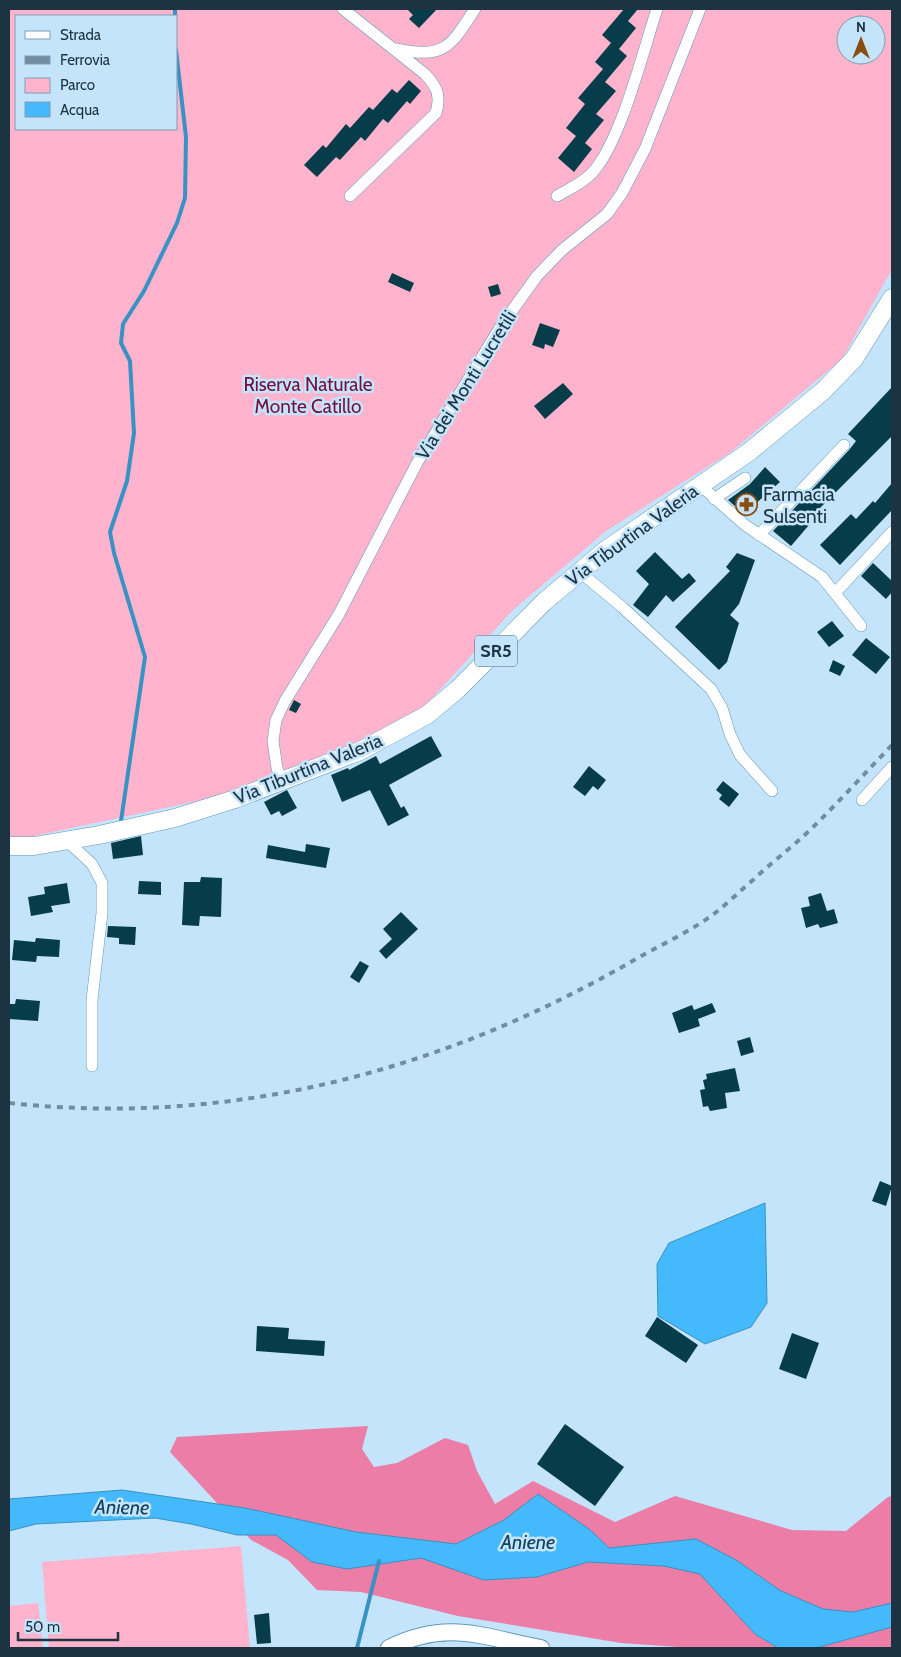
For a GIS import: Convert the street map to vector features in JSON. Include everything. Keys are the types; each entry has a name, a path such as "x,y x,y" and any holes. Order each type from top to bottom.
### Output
{"main road":[{"name":"Via Tiburtina Valeria","path":"9,846 67,841 175,818 282,782 374,745 427,715 458,690 533,614 607,549 749,452 830,385 860,350 892,298"},
{"path":"389,1648 426,1634 454,1631 541,1648"}],"street":[{"path":"343,9 395,48 425,74 436,86 440,99 436,113 350,196"},
{"path":"395,48 420,53 439,51 454,38 475,9"},
{"path":"558,196 582,182 592,173 603,157 618,124 657,9"},
{"name":"Via dei Monti Lucretili","path":"282,782 275,760 273,741 276,720 285,701 335,622 417,463 501,326 541,271 562,250 607,214 622,193 645,149 700,9"},
{"path":"759,535 844,445"},
{"path":"714,499 744,478"},
{"path":"700,485 714,499 759,535 813,569 836,592 862,626"},
{"path":"836,592 892,532"},
{"path":"580,572 622,607 711,689 722,708 733,741 740,755 772,791"},
{"path":"862,800 892,767"},
{"path":"67,841 92,864 102,883 102,913 92,1000 92,1066"}],"green space":[{"name":"Riserva Naturale Monte Catillo","path":"9,9 892,9 892,269 842,359 731,452 606,531 513,610 424,707 341,750 212,798 20,839 9,836"},
{"path":"241,1546 250,1648 49,1648 42,1562"},
{"path":"38,1603 43,1648 10,1648 9,1606"}],"shaded area":[{"path":"368,1426 362,1449 374,1467 397,1463 445,1438 468,1445 477,1471 495,1504 533,1481 615,1522 675,1496 792,1530 846,1531 888,1497 892,1496 892,1648 692,1648 621,1643 458,1616 361,1592 317,1590 288,1560 251,1540 170,1452 177,1437"}],"water":[{"path":"765,1203 767,1303 751,1327 705,1344 658,1316 657,1264 669,1243"},
{"name":"Aniene","path":"122,1490 245,1508 356,1532 456,1544 504,1520 538,1494 589,1529 609,1548 696,1539 736,1560 781,1591 823,1609 853,1612 892,1603 892,1627 816,1648 778,1648 755,1634 700,1574 664,1566 588,1562 537,1577 484,1580 421,1558 347,1569 312,1562 276,1535 237,1535 155,1518 36,1524 9,1531 9,1499"}],"building":[{"path":"407,9 437,9 419,28 409,19 413,15"},
{"path":"624,9 638,9 628,21 636,28 619,49 627,56 605,82 616,91 596,114 604,120 585,143 592,149 574,172 558,158 576,136 566,128 585,104 578,98 603,69 595,62 611,43 602,35"},
{"path":"409,80 421,91 410,104 407,101 388,123 383,119 365,141 361,137 340,160 336,157 317,177 304,165 323,145 326,148 346,124 350,128 369,107 373,110 392,89 397,93"},
{"path":"392,273 414,283 410,292 388,282"},
{"path":"498,284 501,294 491,297 488,287"},
{"path":"540,323 560,330 553,347 545,344 544,349 532,345"},
{"path":"563,383 573,394 545,419 534,406"},
{"path":"892,387 892,436 813,515 815,518 791,546 773,531 849,450 856,441 848,434"},
{"path":"765,467 780,482 744,514 728,500 750,484"},
{"path":"892,483 892,510 840,565 820,545 851,514 856,519 873,501 875,503"},
{"path":"655,552 682,579 689,573 696,581 673,602 666,595 648,617 633,605 649,584 636,571"},
{"path":"737,553 755,560 739,604 730,615 739,623 727,662 719,670 675,627 730,571 726,567"},
{"path":"873,563 892,581 892,592 886,599 861,576"},
{"path":"832,621 844,636 829,647 817,632"},
{"path":"866,638 890,657 876,674 852,655"},
{"path":"833,660 845,666 840,676 829,671"},
{"path":"294,700 301,704 296,713 289,710"},
{"path":"431,736 442,756 389,785 401,808 404,806 409,815 388,826 370,790 342,802 331,775 348,768 349,770 376,756 380,764"},
{"path":"589,766 606,780 598,790 593,786 585,796 573,787"},
{"path":"723,781 739,794 729,807 719,799 722,795 716,790"},
{"path":"287,790 297,808 282,816 279,811 271,815 264,802"},
{"path":"141,836 143,855 113,859 111,843"},
{"path":"306,844 330,848 326,868 266,858 268,845 305,852"},
{"path":"201,877 222,878 221,917 200,916 199,926 182,925 184,882 200,882"},
{"path":"139,881 161,882 161,895 138,894"},
{"path":"67,883 70,903 51,906 53,912 31,916 28,897 45,894 44,887"},
{"path":"821,893 827,911 834,909 838,923 820,928 818,924 806,928 801,908 810,906 808,897"},
{"path":"401,912 418,929 386,959 379,951 392,939 383,929"},
{"path":"108,926 136,927 135,945 119,944 119,938 107,937"},
{"path":"36,938 60,940 59,957 37,956 36,962 12,960 14,940 35,942"},
{"path":"360,961 369,966 359,983 350,977"},
{"path":"16,999 40,1001 38,1021 9,1019 9,1004 15,1004"},
{"path":"712,1003 716,1012 698,1019 700,1026 679,1033 672,1013 692,1005 694,1010"},
{"path":"750,1037 754,1052 741,1056 737,1041"},
{"path":"735,1068 740,1091 725,1093 727,1108 710,1111 708,1106 703,1107 700,1090 705,1089 703,1080 707,1079 706,1074"},
{"path":"880,1181 892,1186 886,1206 872,1201"},
{"path":"657,1317 698,1345 686,1363 645,1336"},
{"path":"257,1326 289,1328 288,1339 325,1341 324,1356 256,1351"},
{"path":"792,1333 819,1343 806,1379 779,1369"},
{"path":"565,1424 624,1467 595,1506 537,1464"},
{"path":"269,1613 271,1643 257,1644 254,1615"}],"waterway":[{"path":"175,9 175,15"},
{"path":"121,821 145,657 114,553 110,532 127,481 134,433 130,361 121,343 123,324 144,291 177,223 185,198 186,137 178,67"},
{"path":"357,1648 379,1561"}],"railway":[{"path":"9,1103 91,1108 172,1107 252,1098 330,1083 407,1062 483,1034 557,1001 681,935 711,916 809,831 892,745"}],"place":[{"name":"Farmacia Sulsenti","path":"747,505"}]}
